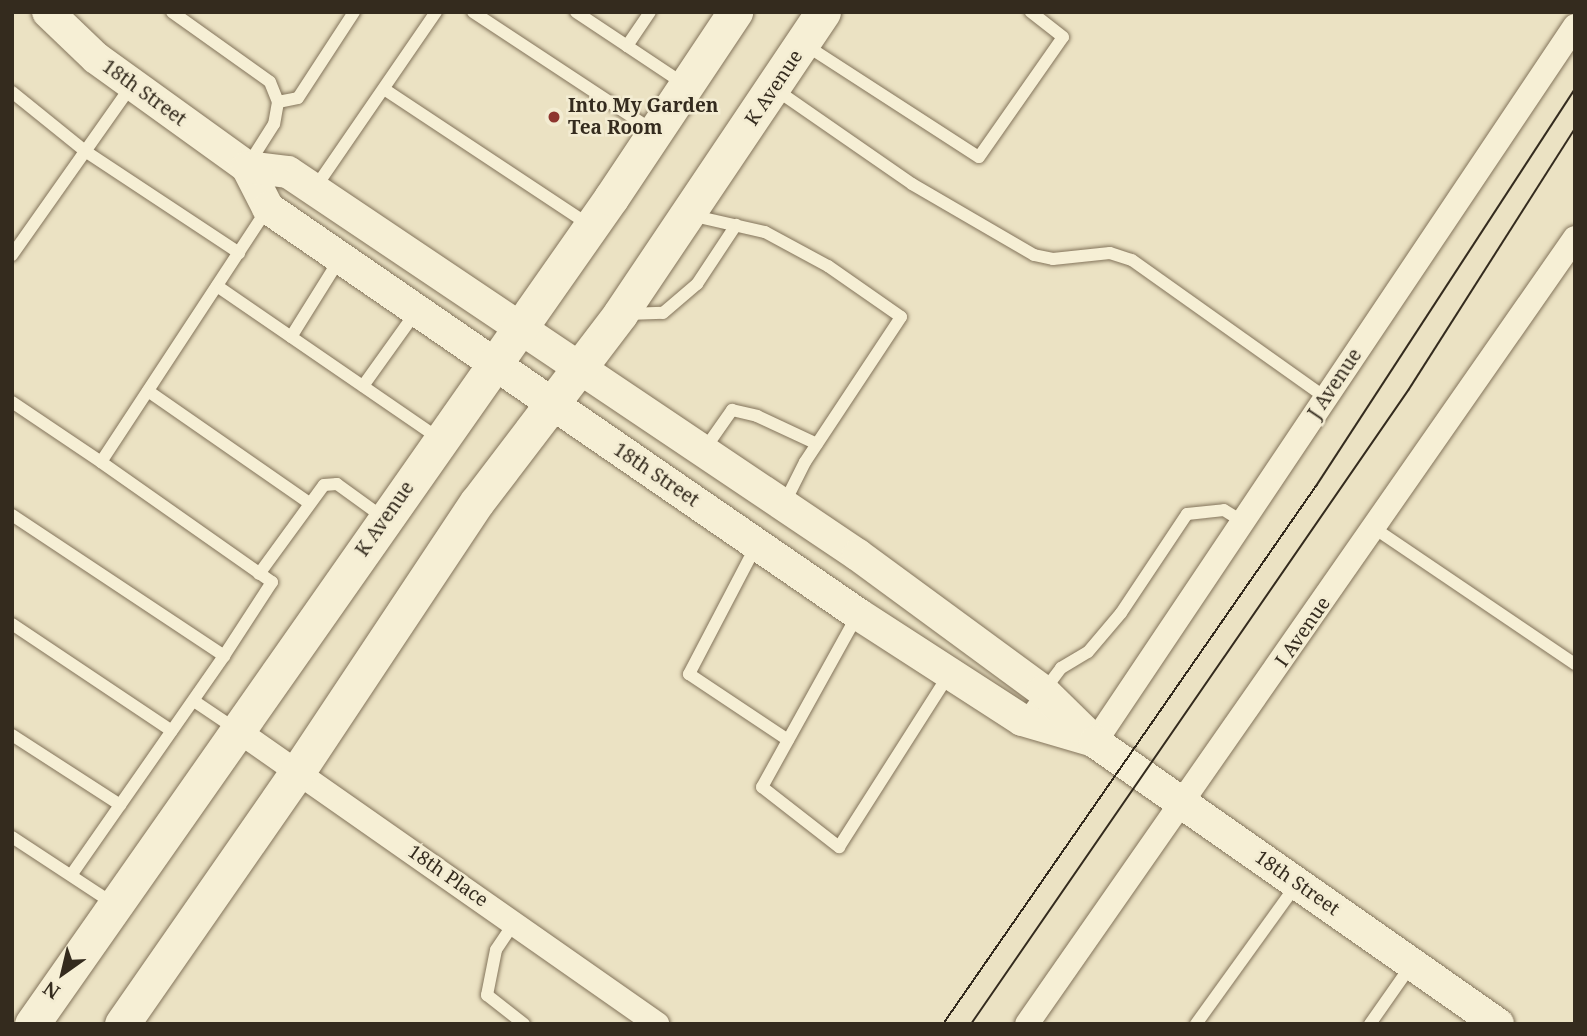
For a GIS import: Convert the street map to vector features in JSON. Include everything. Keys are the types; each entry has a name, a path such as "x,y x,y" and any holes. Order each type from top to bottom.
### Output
{"main road":[{"name":"K Avenue","path":"32,1024 591,226 736,12"},
{"name":"K Avenue","path":"122,1024 298,771 477,502 620,314 775,89 823,12"}],"street":[{"name":"18th Street","path":"48,12 132,85 247,167 268,208 342,256 858,614 1022,720 1096,742"},
{"name":"J Avenue","path":"1096,742 1575,26"},
{"name":"18th Street","path":"247,167 288,172 704,450 1043,691 1096,742 1498,1024"},
{"name":"I Avenue","path":"1027,1024 1184,804 1374,528 1570,254"},
{"name":"18th Place","path":"237,730 657,1024"}],"lane":[{"path":"172,12 270,82 278,102 275,124 247,167"},
{"path":"278,102 298,98 354,12"},
{"path":"314,190 436,12"},
{"path":"473,12 656,132"},
{"path":"576,12 687,86"},
{"path":"627,47 650,12"},
{"path":"803,44 979,156 1063,37 1031,12"},
{"path":"12,255 132,85"},
{"path":"384,89 591,226"},
{"path":"775,89 912,184 1034,255 1053,259 1110,253 1132,260 1326,398"},
{"path":"12,92 85,151 239,253"},
{"path":"101,462 268,208"},
{"path":"688,215 765,232 828,266 901,317 817,444 784,505"},
{"path":"620,314 663,313 697,285 736,225"},
{"path":"291,337 342,256"},
{"path":"217,286 440,439"},
{"path":"363,386 418,309"},
{"path":"148,391 307,502"},
{"path":"12,402 272,582 194,701 71,875"},
{"path":"704,450 732,410 757,416 817,444"},
{"path":"259,574 307,502 324,485 337,484 385,518"},
{"path":"1022,720 1061,668 1088,652 1121,613 1187,514 1224,510 1243,522"},
{"path":"12,515 224,656"},
{"path":"1374,528 1575,664"},
{"path":"758,543 689,674 788,740"},
{"path":"858,614 762,787 839,847 950,672"},
{"path":"12,624 172,731"},
{"path":"194,701 237,730"},
{"path":"12,735 120,805"},
{"path":"12,837 115,905"},
{"path":"1196,1024 1298,884"},
{"path":"514,923 496,950 487,995 524,1024"},
{"path":"1370,1024 1412,963"}],"tram line":[{"path":"943,1024 1316,486 1575,89"},
{"path":"971,1024 1409,389 1575,128"}],"place":[{"name":"Into My Garden Tea Room","path":"554,117"}]}
